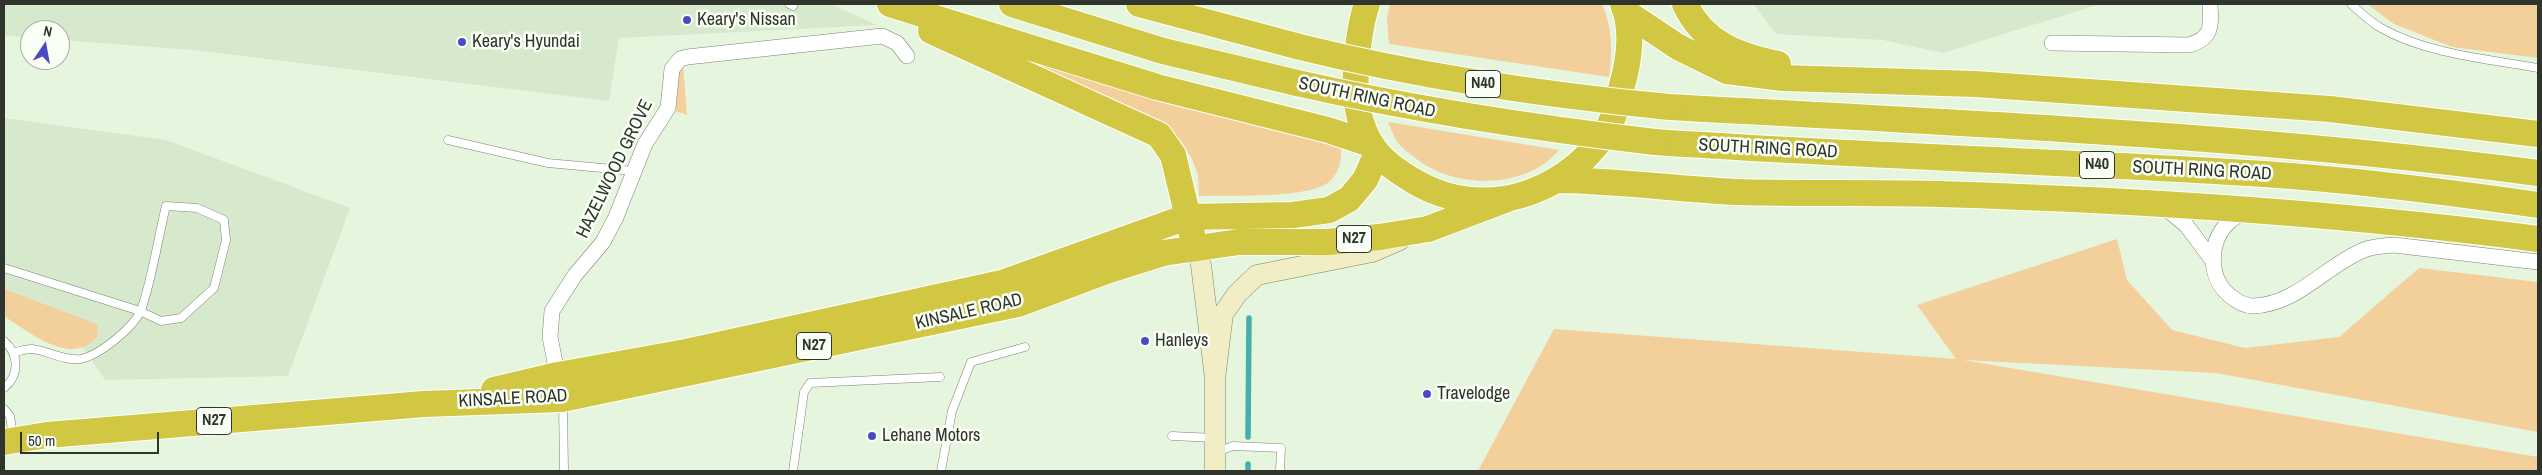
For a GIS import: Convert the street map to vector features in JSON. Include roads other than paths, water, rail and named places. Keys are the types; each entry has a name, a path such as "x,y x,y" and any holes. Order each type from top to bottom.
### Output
{"highway":[{"path":"879,4 942,36 1159,135 1173,155 1196,247"},
{"path":"890,4 1157,87 1328,130 1374,148"},
{"name":"SOUTH RING ROAD","path":"1012,4 1163,51 1378,102 1461,117 1655,142 2266,174 2427,189 2538,204"},
{"name":"SOUTH RING ROAD","path":"1139,4 1378,66 1482,84 1587,99 1669,107 2223,140 2441,160 2538,173"},
{"name":"N27","path":"1367,4 1361,23 1355,76 1357,101 1374,148 1398,172 1430,190 1462,200 1507,199 1559,180 1593,149 1605,134 1615,112 1624,80 1630,40 1624,7"},
{"path":"1684,4 1704,34 1731,49 1757,60 1801,68 1975,84"},
{"path":"1624,7 1678,47 1727,71 1782,78 1975,84 2330,109 2538,134"},
{"name":"KINSALE ROAD","path":"560,387 686,352 1002,284 1187,217 1213,214 1293,215 1329,210 1349,199 1365,180 1374,148"},
{"path":"1559,180 1605,181 1735,192 1939,194 2160,205 2355,218 2538,239"},
{"name":"KINSALE ROAD","path":"8,441 424,404 560,387 1018,304 1108,270 1163,253 1238,242 1327,242 1428,229 1507,199"}],"street":[{"path":"2052,43 2189,45 2207,36 2211,22 2210,4"},
{"name":"HAZELWOOD GROVE","path":"560,387 550,338 552,311 575,275 603,242 616,217 645,144 668,108 672,69 680,59 882,36 897,43 907,56"},
{"path":"2160,205 2175,214 2186,225 2213,261"},
{"path":"2246,211 2231,220 2221,232 2215,246 2213,261 2216,276 2222,289 2235,299 2251,306 2286,298 2354,255 2379,246 2394,245 2538,262"},
{"path":"1215,379 1224,314 1237,294 1257,275 1372,252 1428,229"},
{"path":"1196,247 1201,265 1215,379 1215,454"}],"lane":[{"path":"2351,4 2379,28 2418,44 2482,59 2538,68"},
{"path":"448,140 548,163 634,171"},
{"path":"4,268 140,311 161,322 181,318 214,288 226,240 224,220 197,208 166,206 140,311 116,339 89,357 64,358 31,349 13,353"},
{"path":"4,342 13,353 16,362 14,376 4,388"},
{"path":"941,471 952,410 971,362 1025,347"},
{"path":"793,471 804,392 810,383 940,377"},
{"path":"560,387 565,422 564,471"},
{"path":"4,409 10,416 8,441"},
{"path":"1172,436 1215,454 1233,446 1281,448 1280,471"}],"waterway":[{"path":"1248,437 1249,318"},
{"path":"1248,464 1248,471"}],"place":[{"name":"Keary's Nissan","path":"687,20"},
{"name":"Keary's Hyundai","path":"462,42"},
{"name":"Hanleys","path":"1145,341"},
{"name":"Travelodge","path":"1427,394"},
{"name":"Lehane Motors","path":"872,436"}]}
